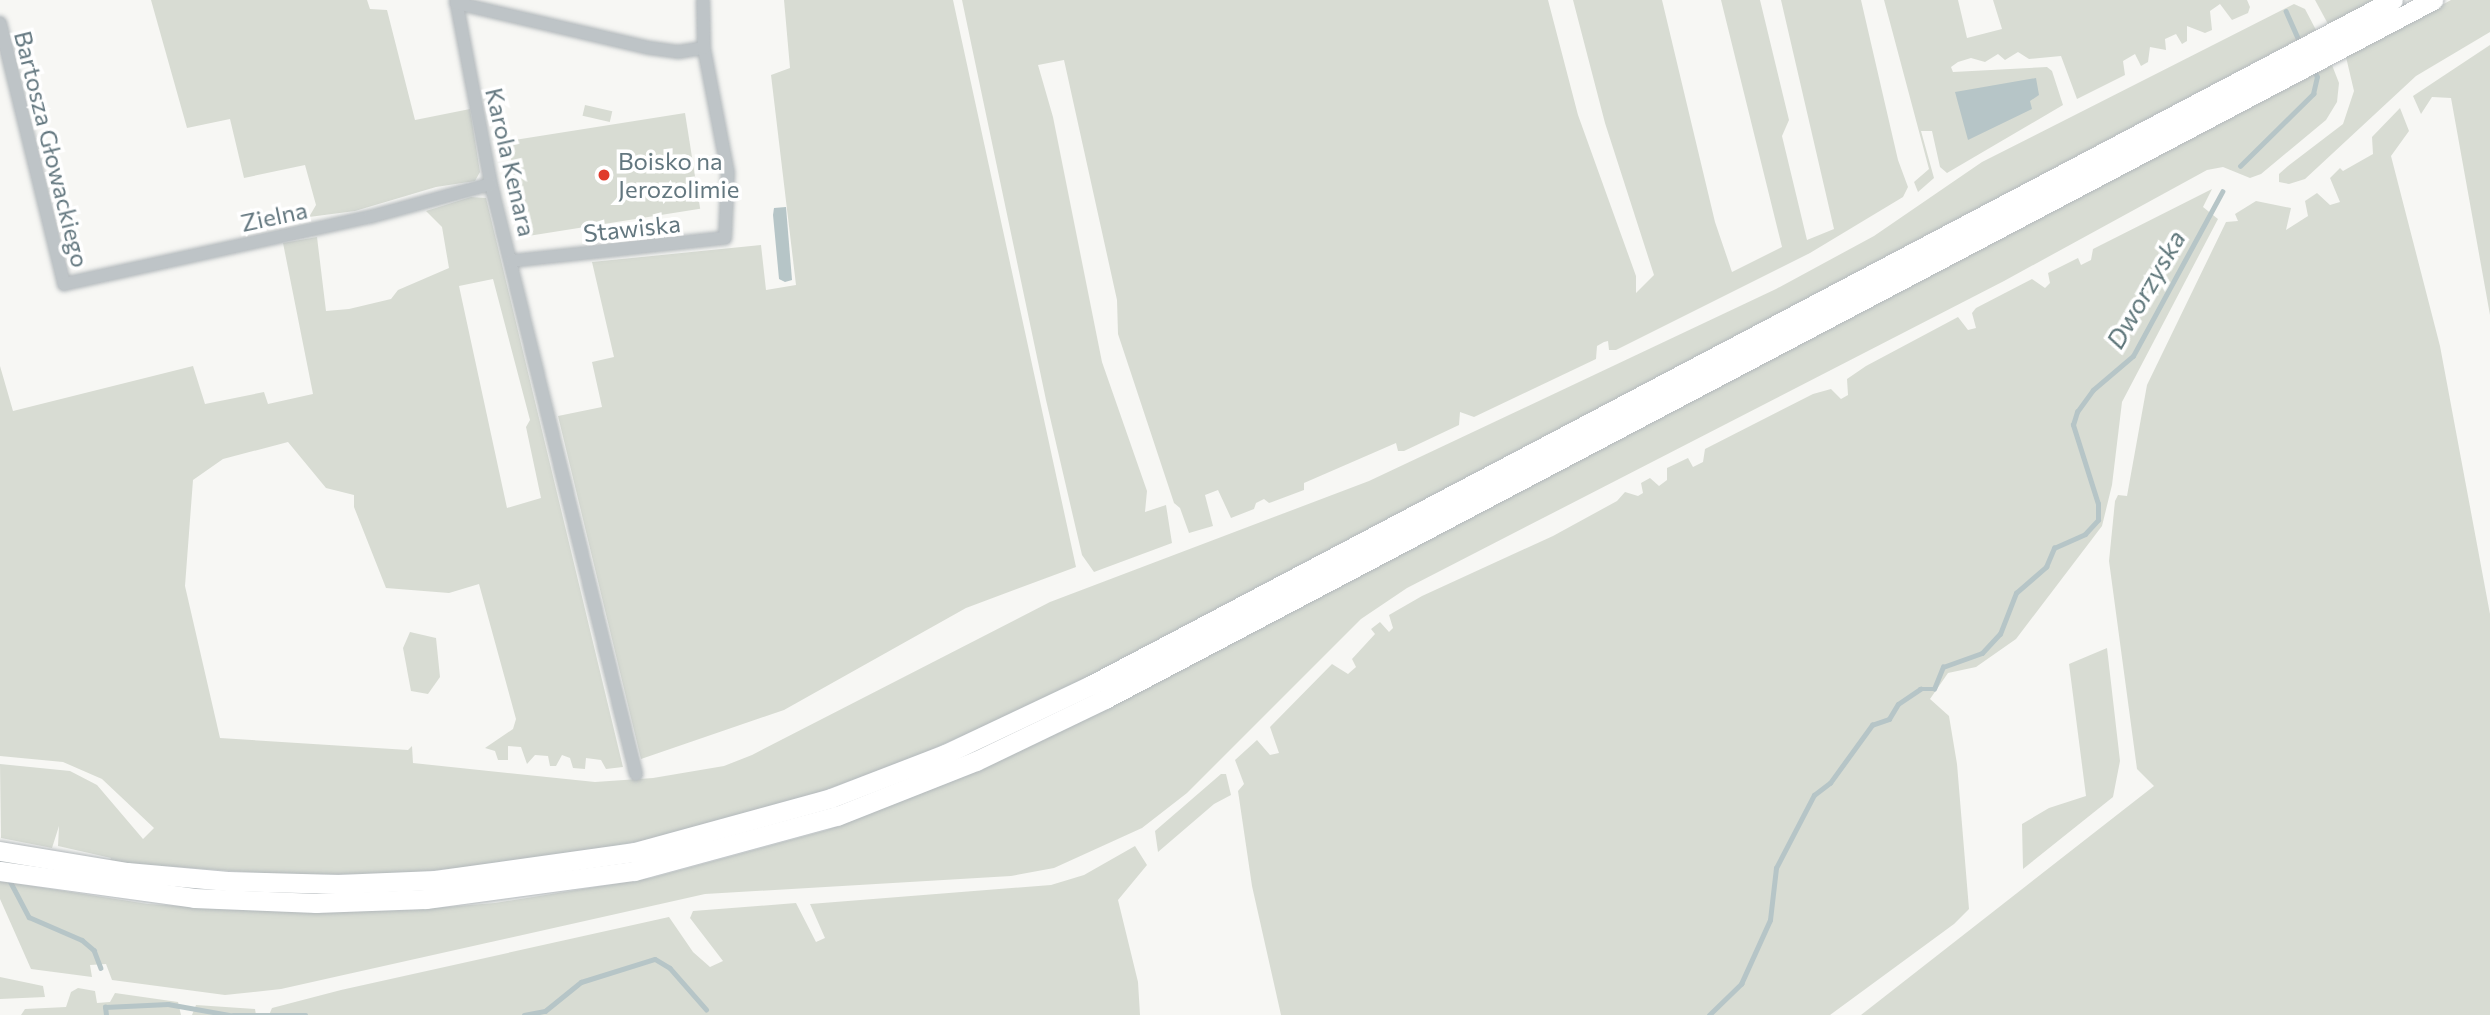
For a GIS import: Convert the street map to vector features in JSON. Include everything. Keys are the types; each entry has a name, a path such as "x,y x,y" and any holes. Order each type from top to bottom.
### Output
{"main road":[{"path":"0,871 159,895 262,902 474,896 676,863 846,813 976,761 1105,699 2264,79 2393,0"},
{"path":"0,851 43,860 166,877 264,883 446,879 635,852 831,798 945,754 1100,681 2264,79 2432,1"}],"street":[{"name":"Stawiska","path":"512,261 725,238 728,173 704,48 703,0"},
{"path":"456,1 650,48 678,52 704,48"},
{"name":"Karola Kenara","path":"456,1 491,184 530,332 636,774"},
{"name":"Bartosza Głowackiego","path":"0,23 64,284"},
{"name":"Zielna","path":"64,284 370,217 491,184"}],"shaded area":[{"path":"151,0 367,0 370,9 387,10 415,120 470,109 480,172 475,181 436,187 355,211 309,217 316,205 305,165 244,178 230,119 187,128"},
{"path":"784,0 953,0 1076,567 966,608 784,710 641,759 558,416 602,407 592,362 614,357 592,262 761,245 766,290 796,285 771,75 790,68"},
{"path":"962,0 1548,0 1578,115 1636,276 1636,293 1654,275 1605,123 1573,0 1662,0 1715,222 1732,272 1782,247 1721,0 1760,0 1789,120 1782,136 1807,240 1834,229 1781,0 1861,0 1898,160 1908,187 1903,197 1810,253 1616,350 1609,350 1608,341 1604,342 1597,346 1596,359 1474,417 1460,412 1459,425 1404,451 1398,451 1396,443 1304,483 1304,490 1269,503 1264,499 1256,503 1254,509 1231,518 1218,490 1205,495 1213,526 1189,533 1180,508 1174,503 1118,334 1117,300 1064,60 1038,65 1053,117 1102,362 1147,491 1145,512 1166,505 1172,543 1094,572 1082,555 1046,400"},
{"path":"1884,0 1958,0 1967,38 2002,29 1993,0 2247,0 2250,7 2248,13 2232,20 2220,4 2210,11 2212,30 2205,33 2187,26 2187,41 2182,44 2176,34 2165,39 2166,50 2150,47 2148,62 2141,66 2135,54 2123,61 2125,75 2077,99 2061,56 2029,59 2018,52 2005,60 1998,54 1985,62 1971,58 1958,62 1951,67 1953,72 2047,67 2052,71 2063,105 1947,173 1940,167 1932,131 1921,131 1934,178 1918,192 1914,182 1929,169"},
{"path":"2315,0 2375,0 2328,24"},
{"path":"2451,0 2490,0 2490,32 2416,76 2305,179 2289,184 2279,182 2279,174 2343,124 2354,91 2346,57"},
{"path":"2294,4 2305,9 2316,30 1047,698 917,756 804,798 688,832 546,859 408,873 287,875 109,862 111,858 58,846 59,826 52,848 1,838 0,764 70,771 97,785 143,839 154,828 102,779 63,762 0,756 0,366 13,411 193,366 205,404 264,392 268,404 313,394 283,243 317,237 326,311 349,309 391,299 398,290 449,268 442,227 426,211 471,197 486,198 623,767 606,769 601,760 586,758 585,769 573,768 570,758 562,755 556,766 550,766 548,756 535,755 527,764 521,747 508,746 508,760 498,760 495,751 485,748 513,729 516,719 479,584 449,593 386,588 354,507 354,495 326,488 288,442 223,459 193,480 185,586 220,738 408,750 412,746 413,763 595,782 653,778 724,766 752,755 1050,602 1369,481 1776,289 1874,236 1982,162","holes":["493,279 530,420 526,427 541,498 507,508 459,286"]},
{"path":"2490,45 2490,315 2451,98 2432,97 2421,114 2413,96"},
{"path":"2332,65 2339,83 2337,102 2326,120 2261,174 2250,178 2223,167 2207,170 2004,281 1407,588 1361,619 1187,793 1142,828 1054,868 1011,876 705,894 281,989 225,995 112,980 106,964 90,965 92,977 31,969 0,899 0,881 148,904 288,912 408,910 495,903 651,878 827,830 950,782 1098,713"},
{"path":"2036,78 2039,95 2030,101 2032,109 1968,140 1955,92"},
{"path":"585,105 612,111 610,122 583,116"},
{"path":"2400,108 2409,131 2391,156 2440,346 2490,614 2490,1015 1861,1015 2154,786 2137,769 2109,561 2115,501 2118,495 2127,496 2147,385 2226,222 2238,221 2235,214 2256,201 2291,208 2286,230 2308,216 2305,201 2317,193 2330,205 2340,202 2330,178 2340,168 2343,171 2373,154 2372,137"},
{"name":"Boisko na Jerozolimie","path":"685,113 700,209 523,237 508,141"},
{"path":"2212,189 2203,207 2218,219 2122,402 2112,485 2102,526 2016,639 1976,667 1948,673 1930,699 1949,716 1957,764 1969,909 1954,924 1830,1015 1281,1015 1252,886 1238,791 1244,784 1235,760 1257,740 1270,755 1279,753 1270,727 1332,664 1348,674 1356,667 1352,659 1375,634 1371,629 1380,622 1389,632 1393,628 1389,615 1422,596 1553,536 1617,501 1625,492 1638,496 1643,493 1641,483 1650,478 1659,486 1667,480 1667,468 1688,458 1693,467 1703,462 1705,449 1813,394 1831,389 1841,399 1848,395 1847,379 1866,366 1958,317 1968,330 1976,328 1972,313 1976,308 2032,279 2045,288 2050,283 2048,273 2078,258 2081,265 2091,260 2093,249"},
{"path":"786,207 792,280 785,282 779,279 773,215 774,208"},
{"path":"410,632 436,638 440,677 428,694 411,691 403,648"},
{"path":"2107,648 2120,761 2113,797 2023,869 2022,824 2049,808 2086,796 2069,664"},
{"path":"1221,774 1226,774 1231,795 1214,804 1158,852 1155,831"},
{"path":"1135,846 1147,865 1118,900 1138,982 1140,1015 269,1015 272,1008 341,990 669,917 693,952 710,967 723,961 690,918 693,911 796,903 816,942 825,938 810,904 1051,885 1084,875"},
{"path":"0,977 43,986 45,997 0,999"},
{"path":"78,988 95,991 97,1003 110,1002 115,993 178,1002 181,1015 21,1015 25,1009 66,1007 71,992"},
{"path":"196,1005 255,1009 256,1015 192,1015"}],"waterway":[{"name":"Dworzyska","path":"2286,11 2300,42"},
{"name":"Dworzyska","path":"2240,166 2313,94 2317,77 2313,69"},
{"name":"Dworzyska","path":"1709,1015 1741,984 1770,920 1776,868 1814,795 1830,783 1872,725 1889,719 1898,704 1920,689 1934,689 1943,667 1982,653 2000,634 2016,593 2046,567 2054,548 2085,534 2098,520 2098,504 2073,425 2077,412 2093,390 2133,356 2222,192"},
{"path":"9,879 29,917 82,940 94,950 101,968"},
{"path":"524,1015 545,1011 581,982 655,959 670,968 706,1009"},
{"path":"106,1015 105,1007 168,1004 230,1015"},
{"path":"233,1015 306,1015"}],"place":[{"name":"Boisko na Jerozolimie","path":"604,175"}]}
